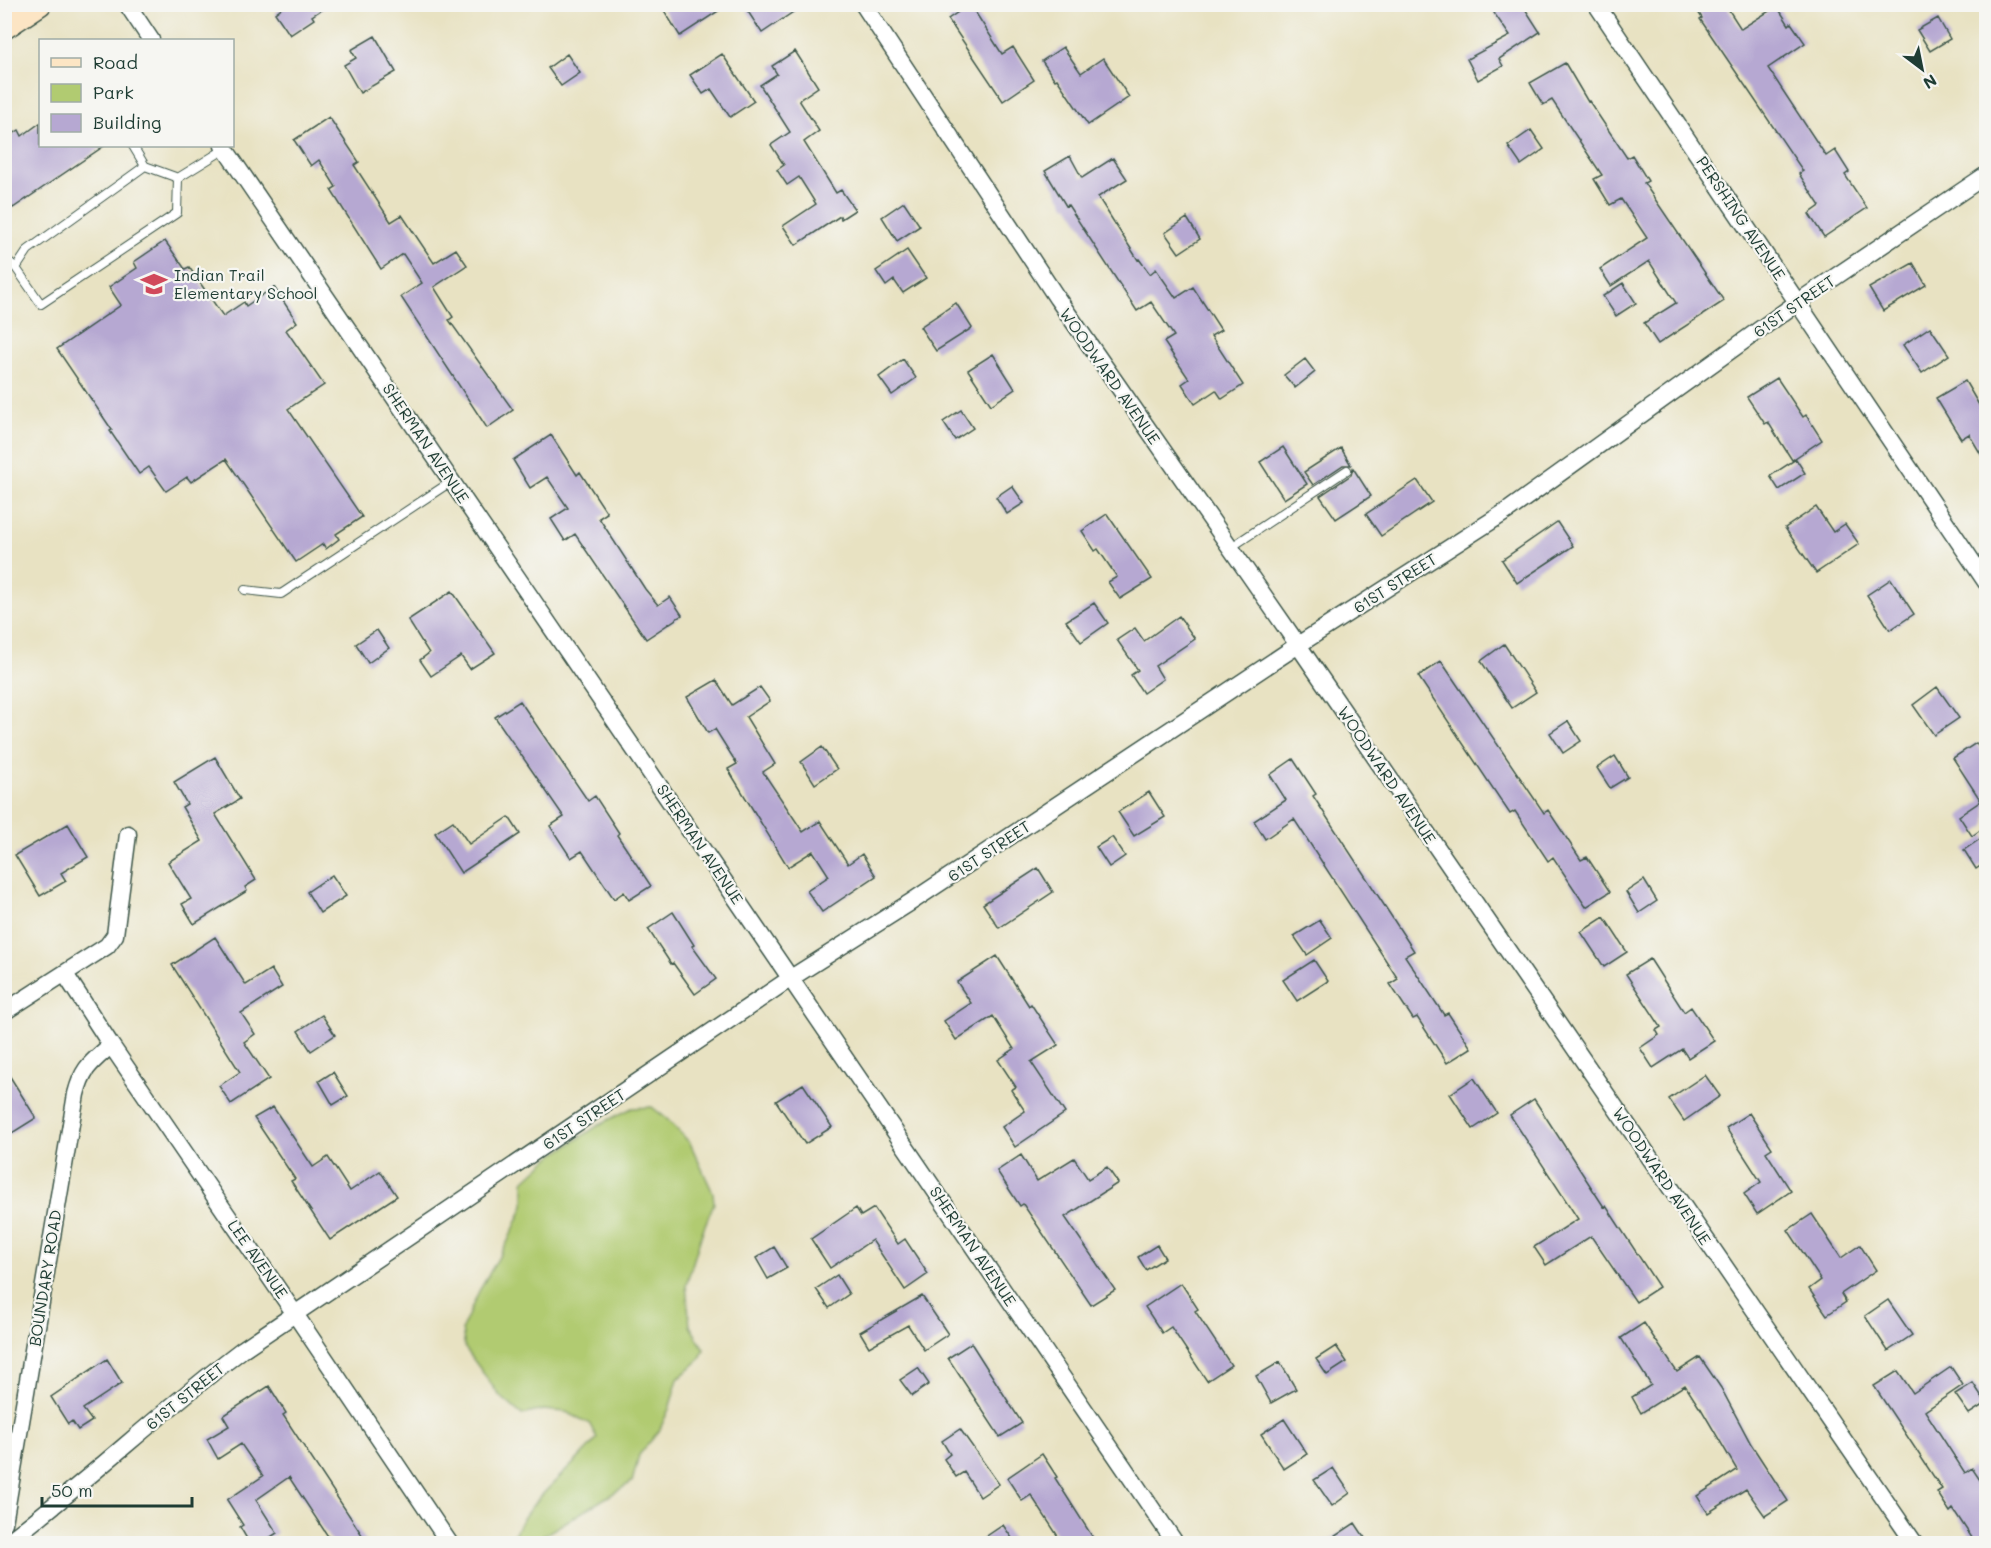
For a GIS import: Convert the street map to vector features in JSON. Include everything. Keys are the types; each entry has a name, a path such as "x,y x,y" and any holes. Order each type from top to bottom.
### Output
{"main road":[{"path":"4,28 40,4"}],"street":[{"path":"127,4 150,39"},
{"name":"WOODWARD AVENUE","path":"863,4 1057,298 1915,1544"},
{"name":"PERSHING AVENUE","path":"1596,4 1986,582"},
{"name":"SHERMAN AVENUE","path":"224,147 1176,1544"},
{"name":"61ST STREET","path":"5,1544 73,1490 195,1386 243,1349 792,978 911,902 1298,645 1510,509 1798,302 1986,175"},
{"path":"4,1012 107,946 115,935 128,834"},
{"name":"LEE AVENUE","path":"65,975 450,1544"},
{"name":"BOUNDARY ROAD","path":"4,1522 80,1076 87,1066 111,1046"}],"lane":[{"path":"134,147 145,166 178,178"},
{"path":"178,178 224,147"},
{"path":"16,267 28,250 145,166"},
{"path":"4,257 16,267 41,304 177,213 178,178"},
{"path":"1230,548 1347,470"},
{"path":"245,590 281,594 452,481"}],"green space":[{"path":"652,1107 690,1143 713,1193 714,1203 686,1285 690,1326 704,1349 700,1359 678,1379 669,1409 659,1431 639,1455 632,1482 531,1543 511,1543 526,1514 597,1438 589,1423 566,1412 543,1410 522,1415 499,1395 465,1348 462,1329 479,1291 507,1243 524,1206 524,1181 549,1158 602,1123 632,1108"}],"building":[{"path":"287,4 330,4 312,16 314,19 290,35 275,13"},
{"path":"660,4 729,4 680,36"},
{"path":"743,4 805,4 762,33"},
{"path":"970,4 1002,54 1013,47 1034,80 1003,101 948,19"},
{"path":"1507,4 1522,4 1540,32 1499,59 1503,66 1478,80 1467,59 1510,36 1494,13"},
{"path":"1693,4 1725,4 1741,29 1777,6 1789,25 1791,23 1805,43 1768,68 1826,156 1835,150 1849,172 1845,175 1867,208 1824,237 1809,214 1820,206 1799,174 1803,171 1700,19 1702,18"},
{"path":"1938,18 1950,39 1930,51 1917,30"},
{"path":"375,36 396,72 360,93 344,65 356,58 351,50"},
{"path":"1063,47 1081,73 1103,58 1129,97 1088,125 1042,61"},
{"path":"795,51 818,87 799,100 819,131 804,142 836,193 841,190 855,210 841,219 840,216 796,245 783,226 816,204 799,177 787,185 777,170 784,165 771,145 790,132 760,85 777,74 772,66"},
{"path":"567,54 580,73 561,86 548,68"},
{"path":"722,54 754,101 730,117 711,89 703,94 690,75"},
{"path":"1565,63 1588,102 1627,158 1632,155 1648,181 1644,183 1724,301 1658,344 1644,323 1676,303 1649,261 1611,286 1600,269 1647,238 1621,199 1610,205 1594,179 1602,175 1552,100 1543,105 1530,83"},
{"path":"329,117 359,162 354,165 391,222 402,215 434,263 456,249 467,265 434,287 453,317 449,320 513,410 487,428 401,297 422,283 403,254 381,269 331,190 336,187 319,160 311,166 294,140"},
{"path":"39,124 39,147 103,147 13,208 4,195 4,140 19,130 22,136"},
{"path":"1531,130 1544,149 1521,165 1508,146"},
{"path":"1070,156 1082,178 1113,158 1127,179 1098,197 1138,260 1150,274 1156,269 1176,298 1193,287 1221,330 1211,336 1243,385 1222,399 1216,390 1195,404 1182,384 1189,379 1164,342 1174,336 1151,302 1137,311 1045,171"},
{"path":"904,202 920,226 897,241 882,217"},
{"path":"1187,218 1200,239 1179,253 1165,233"},
{"path":"165,241 185,269 189,267 223,316 244,302 246,306 274,287 297,322 286,330 324,385 288,409 362,517 336,534 339,539 326,549 323,544 296,562 226,459 191,482 187,477 166,491 149,467 139,474 57,349 121,305 109,287 137,268 134,262"},
{"path":"907,250 926,278 903,293 894,280 886,286 876,271"},
{"path":"1913,263 1926,285 1883,311 1869,288"},
{"path":"1623,283 1636,303 1616,316 1603,296"},
{"path":"956,303 972,328 936,351 920,327"},
{"path":"1930,327 1949,355 1922,373 1903,345"},
{"path":"993,354 1015,389 991,405 968,370"},
{"path":"903,359 916,378 892,395 879,377"},
{"path":"1305,359 1315,372 1295,388 1284,375"},
{"path":"1777,378 1803,417 1806,415 1822,440 1792,460 1768,422 1765,424 1747,397"},
{"path":"1965,381 1986,417 1986,463 1969,434 1961,439 1936,398"},
{"path":"961,410 973,428 955,440 943,422"},
{"path":"551,435 577,475 580,472 607,513 599,518 645,589 658,605 670,597 682,615 646,639 575,534 565,541 551,519 568,508 547,477 530,488 513,460"},
{"path":"1283,447 1307,484 1284,499 1260,462"},
{"path":"1341,448 1351,465 1343,465 1313,485 1304,472"},
{"path":"1796,459 1805,473 1779,490 1770,476"},
{"path":"1353,468 1371,496 1336,519 1320,496 1351,475"},
{"path":"1417,480 1432,502 1381,536 1366,514"},
{"path":"1012,486 1024,503 1007,514 996,497"},
{"path":"1816,507 1833,532 1845,524 1859,544 1816,573 1785,528"},
{"path":"1107,514 1152,579 1120,599 1108,582 1117,577 1098,549 1095,551 1082,531"},
{"path":"1557,522 1573,546 1517,583 1502,560"},
{"path":"1891,579 1914,614 1890,630 1867,595"},
{"path":"452,591 495,653 470,669 461,656 431,676 420,660 429,653 408,620"},
{"path":"1094,603 1108,623 1081,642 1066,621"},
{"path":"1179,616 1195,639 1155,666 1163,679 1143,693 1131,675 1138,670 1117,640 1135,628 1144,641"},
{"path":"377,630 389,648 368,663 356,644"},
{"path":"1504,644 1536,692 1512,708 1481,661"},
{"path":"1441,661 1544,813 1548,810 1581,860 1587,857 1610,892 1586,907 1553,857 1548,861 1515,811 1510,814 1418,676"},
{"path":"716,680 732,705 760,687 770,701 746,717 775,764 763,772 803,832 820,821 848,864 862,854 876,876 822,912 807,891 829,876 813,851 788,867 728,769 737,764 715,729 708,733 687,697"},
{"path":"1937,687 1959,718 1934,735 1913,705"},
{"path":"520,701 588,801 595,796 619,833 617,835 651,886 629,900 624,892 614,899 582,851 571,858 550,826 564,817 495,717"},
{"path":"1568,721 1581,741 1563,753 1550,733"},
{"path":"1976,743 1986,758 1986,826 1972,836 1959,816 1981,801 1953,758"},
{"path":"822,747 837,769 815,784 801,762"},
{"path":"1615,756 1628,777 1610,788 1597,768"},
{"path":"215,757 240,799 215,814 256,880 245,887 247,891 194,924 182,904 191,899 168,862 202,841 182,807 187,804 174,782"},
{"path":"1293,759 1316,794 1313,796 1414,951 1405,956 1444,1015 1448,1013 1471,1048 1447,1063 1417,1017 1413,1019 1390,984 1398,979 1294,819 1265,839 1254,821 1286,800 1270,775"},
{"path":"1149,792 1165,817 1134,836 1118,812"},
{"path":"509,817 520,834 461,873 435,833 453,821 469,844"},
{"path":"68,824 88,857 61,873 66,881 40,896 15,855"},
{"path":"1986,835 1986,862 1976,869 1964,850"},
{"path":"1112,837 1125,856 1109,867 1096,847"},
{"path":"1038,868 1053,892 999,928 983,904"},
{"path":"332,875 346,896 320,913 307,892"},
{"path":"1644,880 1657,901 1639,913 1626,892"},
{"path":"673,912 694,945 692,946 716,979 695,994 673,963 671,964 648,929"},
{"path":"1604,917 1627,952 1604,967 1581,932"},
{"path":"1320,920 1332,938 1307,955 1294,936"},
{"path":"215,937 246,985 271,969 282,987 241,1013 255,1034 244,1042 269,1079 231,1104 219,1086 240,1072 172,965"},
{"path":"997,956 1029,1006 1031,1004 1058,1045 1031,1062 1065,1113 1015,1147 1002,1127 1025,1111 1011,1090 1016,1087 998,1060 1014,1049 993,1016 956,1040 944,1021 971,1003 957,982"},
{"path":"1650,959 1684,1012 1691,1007 1714,1041 1688,1058 1682,1049 1653,1068 1640,1048 1659,1035 1656,1030 1661,1027 1626,974"},
{"path":"1314,960 1328,981 1297,1001 1283,980"},
{"path":"322,1015 335,1035 311,1051 298,1031"},
{"path":"4,1067 36,1118 4,1138"},
{"path":"333,1072 348,1096 333,1105 319,1081"},
{"path":"1705,1075 1720,1096 1684,1121 1669,1099"},
{"path":"1474,1078 1497,1113 1473,1129 1450,1094"},
{"path":"803,1084 832,1127 805,1144 776,1101"},
{"path":"1534,1099 1659,1287 1636,1302 1591,1236 1546,1265 1534,1247 1578,1219 1510,1115"},
{"path":"273,1107 313,1167 328,1157 350,1191 380,1171 397,1196 330,1240 291,1181 295,1179 254,1118"},
{"path":"1749,1113 1772,1148 1766,1152 1791,1191 1757,1214 1744,1194 1761,1182 1726,1128"},
{"path":"1021,1155 1037,1181 1074,1158 1088,1179 1107,1167 1118,1183 1065,1217 1115,1290 1091,1305 1023,1204 1020,1206 997,1171"},
{"path":"856,1208 861,1216 874,1208 898,1244 905,1239 928,1274 905,1290 872,1240 830,1268 811,1239"},
{"path":"1812,1214 1841,1258 1860,1245 1876,1270 1841,1294 1846,1302 1827,1315 1809,1289 1821,1280 1788,1230"},
{"path":"1157,1245 1165,1258 1146,1270 1138,1257"},
{"path":"774,1247 787,1268 768,1279 756,1258"},
{"path":"837,1275 849,1294 829,1308 816,1289"},
{"path":"1181,1283 1198,1309 1195,1311 1231,1365 1207,1381 1171,1327 1162,1333 1145,1307"},
{"path":"922,1296 948,1334 924,1350 908,1325 869,1347 860,1332"},
{"path":"1888,1300 1912,1335 1888,1351 1865,1316"},
{"path":"1644,1323 1677,1372 1700,1357 1721,1388 1751,1444 1788,1501 1765,1516 1746,1489 1708,1513 1697,1496 1737,1470 1685,1385 1641,1413 1632,1397 1651,1385 1621,1338"},
{"path":"971,1343 1022,1423 1000,1437 948,1358"},
{"path":"1336,1346 1347,1362 1327,1375 1316,1359"},
{"path":"107,1359 122,1383 83,1409 92,1421 78,1430 72,1421 68,1424 51,1397"},
{"path":"1280,1362 1296,1389 1271,1403 1256,1376"},
{"path":"1951,1367 1963,1385 1925,1411 1965,1473 1972,1468 1986,1489 1986,1544 1976,1544 1953,1509 1950,1512 1937,1492 1942,1489 1874,1386 1898,1371 1913,1393"},
{"path":"918,1368 929,1384 912,1396 900,1380"},
{"path":"1973,1383 1986,1403 1969,1414 1955,1394"},
{"path":"269,1386 286,1413 283,1415 368,1544 333,1544 289,1477 256,1500 277,1533 260,1544 250,1544 240,1527 243,1525 227,1500 263,1476 241,1444 218,1459 207,1439 229,1426 223,1416"},
{"path":"1284,1419 1307,1454 1284,1469 1261,1434"},
{"path":"960,1429 999,1484 980,1497 964,1472 956,1477 944,1459 950,1454 942,1441"},
{"path":"1042,1454 1097,1544 1063,1544 1031,1495 1022,1501 1007,1478"},
{"path":"1333,1468 1350,1493 1332,1506 1314,1480"},
{"path":"1355,1523 1369,1544 1323,1544"},
{"path":"1003,1525 1016,1544 975,1544"}],"place":[{"name":"Indian Trail Elementary School","path":"154,284"}]}
